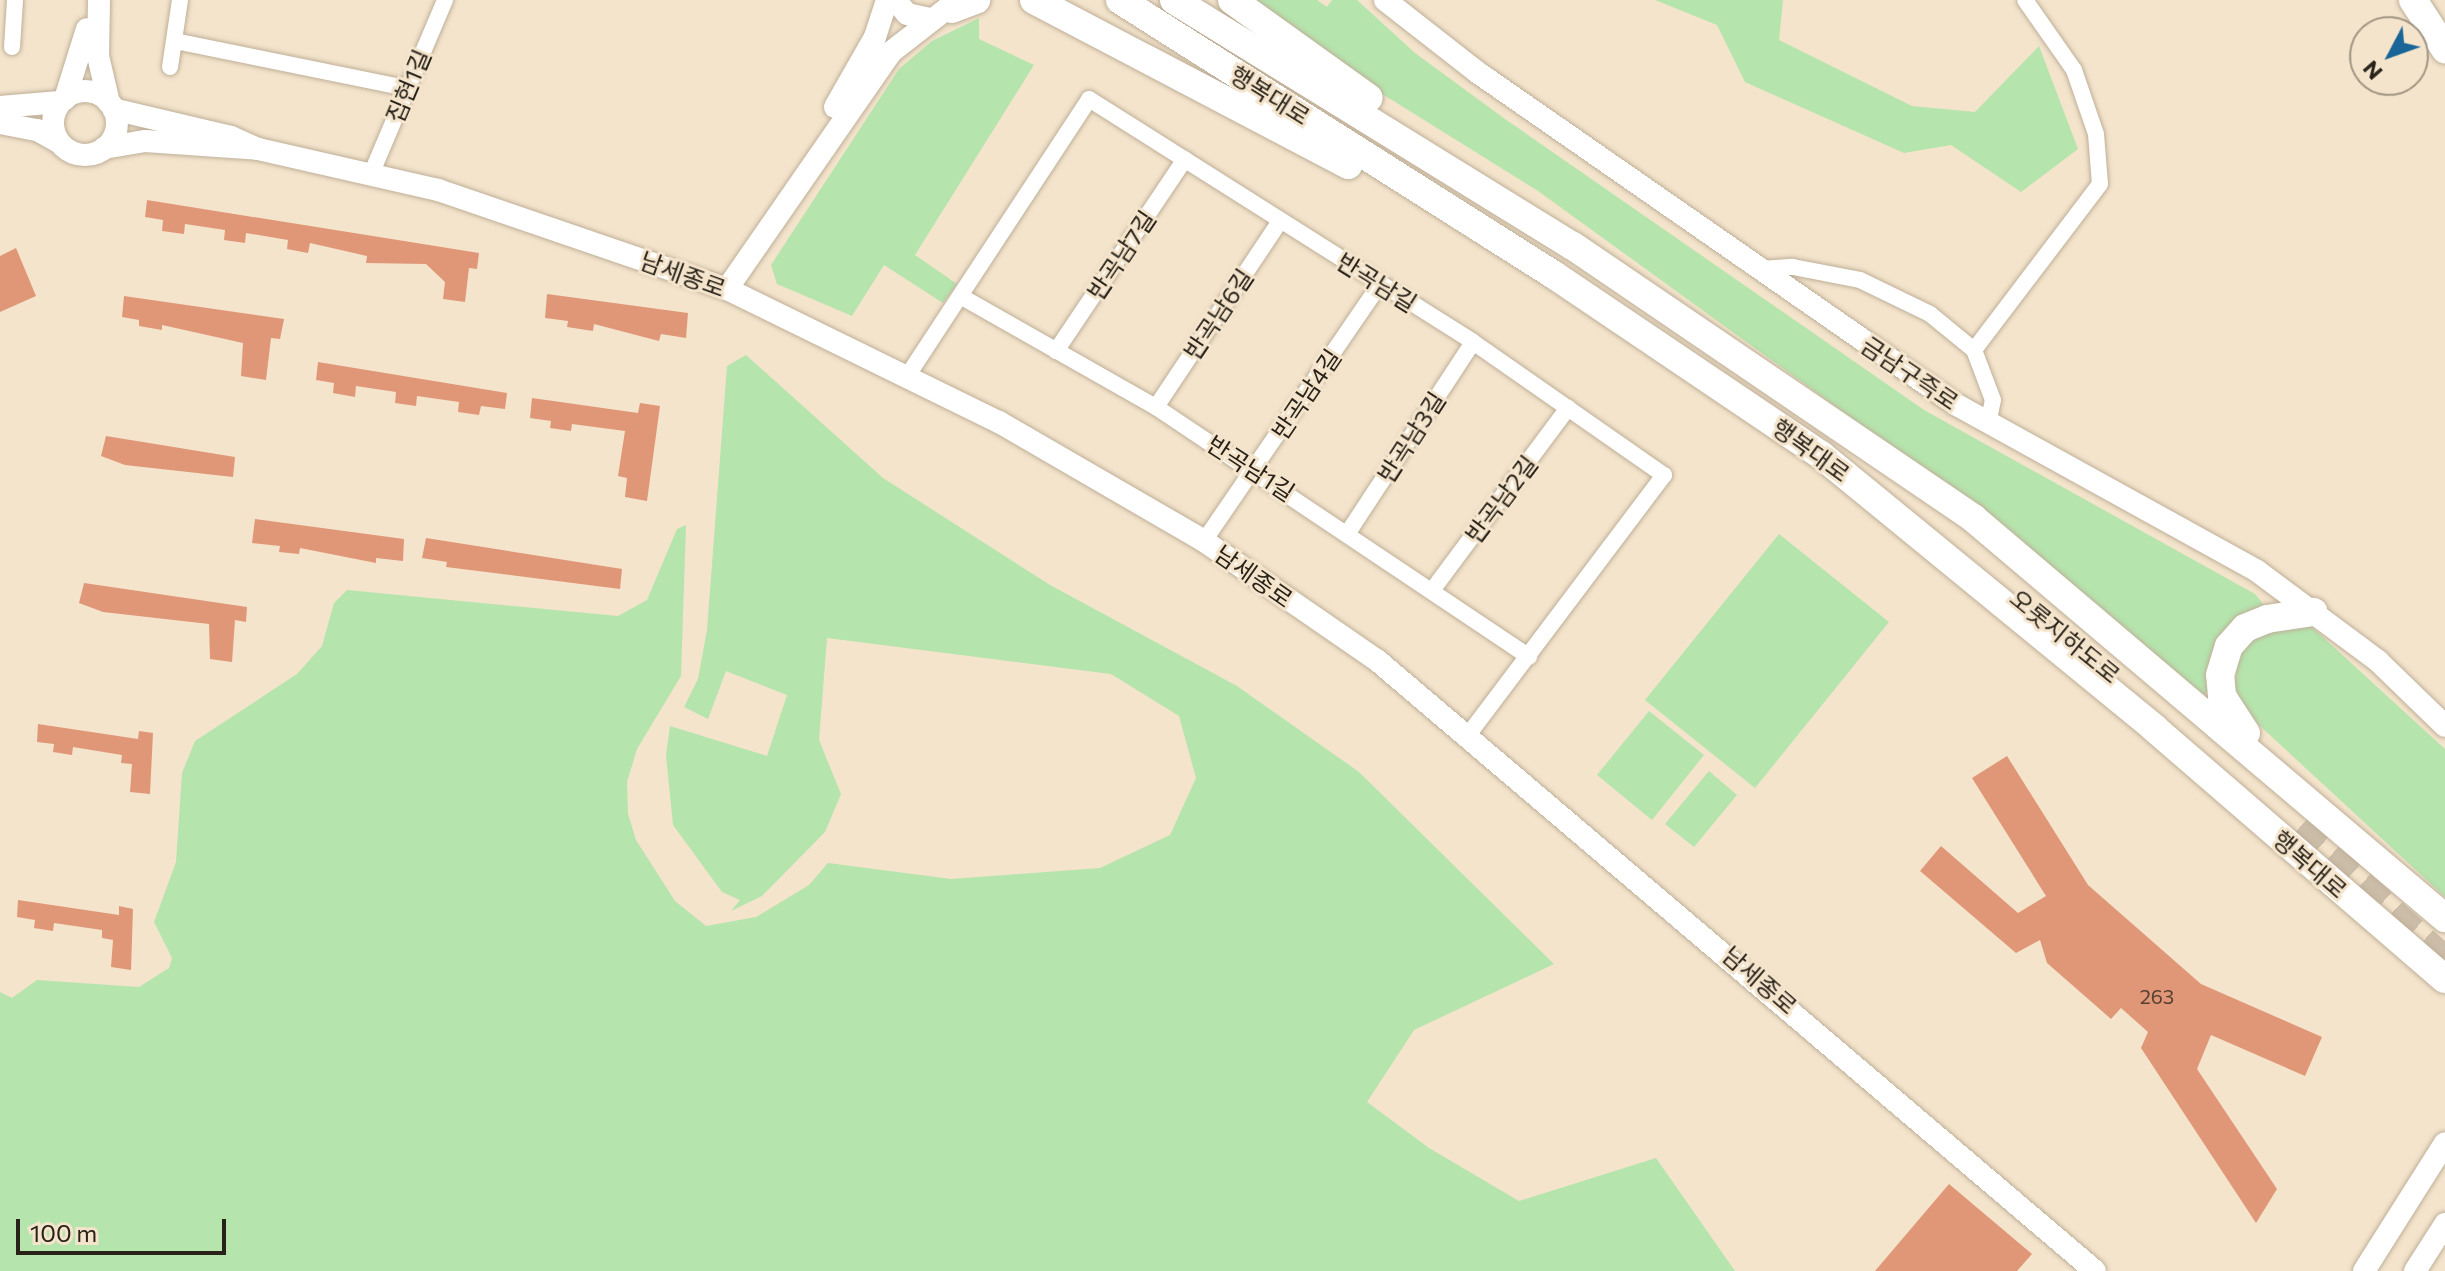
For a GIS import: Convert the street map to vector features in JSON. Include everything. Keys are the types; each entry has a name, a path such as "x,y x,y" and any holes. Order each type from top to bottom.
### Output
{"highway":[{"path":"1034,0 1554,275"},
{"name":"행복대로","path":"1120,0 1554,275 1821,455 2445,979"},
{"name":"행복대로","path":"1174,0 1573,246 1857,443 1973,518 2404,879 2445,918"},
{"path":"1232,0 1322,68 1505,186 1573,246"},
{"path":"2413,0 2445,49"},
{"name":"오롯지하도로","path":"1821,455 1994,579 2304,822 1857,443"},
{"path":"2295,787 2229,715 2220,675 2229,646 2245,628 2313,612"},
{"path":"2368,914 2393,922 2409,913 2414,894 2404,879"},
{"path":"2404,879 2445,910"}],"street":[{"path":"12,47 6,28 15,0"},
{"path":"59,142 53,122 85,48 91,0"},
{"path":"0,123 37,130 77,154 104,148 116,130 98,56 99,0"},
{"path":"170,67 180,0"},
{"name":"집현1길","path":"372,172 445,0"},
{"path":"812,159 875,37 887,0"},
{"path":"895,0 907,14 954,7"},
{"name":"금남구즉로","path":"1385,0 1477,72 1988,423 2257,571 2378,661 2445,726"},
{"path":"1974,350 2100,184 2096,134 2074,70 2025,0"},
{"path":"727,289 812,159 891,52 954,7"},
{"path":"175,41 407,88"},
{"path":"0,107 63,100 90,92 111,106"},
{"name":"반곡남길","path":"908,375 1089,99 1473,342 1664,475 1468,735"},
{"name":"남세종로","path":"111,106 231,137 258,149"},
{"name":"남세종로","path":"104,148 145,141 258,149 372,172 727,289 908,375 1204,541 1378,661 2095,1271"},
{"name":"반곡남7길","path":"1056,351 1185,159"},
{"name":"반곡남6길","path":"1156,407 1280,221"},
{"path":"1761,269 1793,267 1860,280 1930,314 1974,350 1993,400 1988,423"},
{"name":"반곡남4길","path":"1204,541 1379,285"},
{"name":"반곡남1길","path":"962,297 1156,407 1349,531 1529,657"},
{"name":"반곡남3길","path":"1349,531 1473,342"},
{"name":"반곡남2길","path":"1433,589 1568,408"},
{"path":"2364,1271 2445,1143"},
{"path":"2415,1271 2445,1224"}],"green space":[{"path":"1251,0 1317,0 1327,7 1332,0 1357,0 1415,53 1505,119 1924,410 2255,594 2265,606 2213,689 2202,695 1875,435 1538,191 1339,67"},
{"path":"1655,0 1783,0 1779,40 1912,106 1975,112 2039,46 2078,149 2021,192 1951,145 1904,153 1745,82 1717,25"},
{"path":"979,18 979,39 1034,65 915,255 957,284 943,303 884,265 852,316 777,284 771,265 899,69 932,41"},
{"path":"746,355 883,478 1050,585 1237,686 1359,772 1554,964 1414,1030 1367,1102 1429,1148 1519,1201 1656,1158 1735,1271 0,1271 0,992 12,998 37,980 139,987 169,968 172,958 154,922 176,862 182,773 195,741 297,674 322,646 334,603 347,590 618,616 647,600 677,529 686,525 681,676 637,749 627,782 628,814 636,840 675,901 706,926 756,917 809,885 828,863 951,879 1100,868 1170,835 1196,778 1179,716 1111,674 827,638 819,740 841,794 825,832 762,896 731,911 740,900 722,892 673,825 666,755 670,726 767,756 787,695 726,671 708,719 684,707 698,679 707,630 727,366"},
{"path":"1779,534 1889,622 1755,788 1645,700"},
{"path":"2303,619 2445,749 2445,897 2245,712 2235,686 2239,654 2256,630"},
{"path":"1649,711 1704,755 1652,820 1597,775"},
{"path":"1709,771 1737,795 1694,847 1665,824"}],"building":[{"path":"147,200 479,253 477,269 469,268 465,302 443,299 445,282 426,264 366,263 367,256 310,243 308,253 287,249 288,240 246,233 245,243 224,240 225,230 185,224 184,234 162,231 163,220 145,217"},
{"path":"16,248 36,296 0,312 0,256"},
{"path":"547,294 688,313 686,338 661,334 659,341 594,324 593,331 567,327 568,321 545,318"},
{"path":"124,296 284,319 280,339 271,338 266,380 241,376 243,343 162,325 162,330 139,326 139,320 122,317"},
{"path":"318,362 507,393 505,409 481,406 479,415 458,412 459,402 417,396 416,406 395,403 396,392 356,386 355,397 333,393 334,383 316,380"},
{"path":"532,398 638,413 640,403 660,406 647,501 625,497 627,478 618,476 625,431 572,424 571,431 550,428 551,421 530,418"},
{"path":"106,436 235,457 233,477 125,465 101,456"},
{"path":"255,519 404,539 403,561 376,558 376,563 300,548 299,554 279,552 280,546 252,543"},
{"path":"426,538 622,569 620,589 446,567 447,562 422,558"},
{"path":"84,583 247,607 246,622 235,620 232,662 210,659 209,624 103,612 79,603"},
{"path":"38,724 138,739 139,731 153,733 150,794 130,792 132,764 121,763 122,755 73,747 72,755 53,752 54,744 37,742"},
{"path":"2007,756 2088,885 2201,984 2322,1037 2305,1076 2211,1035 2197,1069 2277,1189 2256,1223 2141,1048 2148,1032 2121,1008 2111,1019 2047,963 2040,940 2016,953 1920,871 1941,846 2018,913 2046,896 1972,778"},
{"path":"18,900 119,915 119,906 133,909 131,970 111,967 113,940 102,938 102,930 54,923 53,931 34,928 35,920 17,917"},
{"path":"1949,1184 2032,1254 2017,1271 1875,1271"}],"tunnel":[{"path":"2299,828 2445,960"}]}
